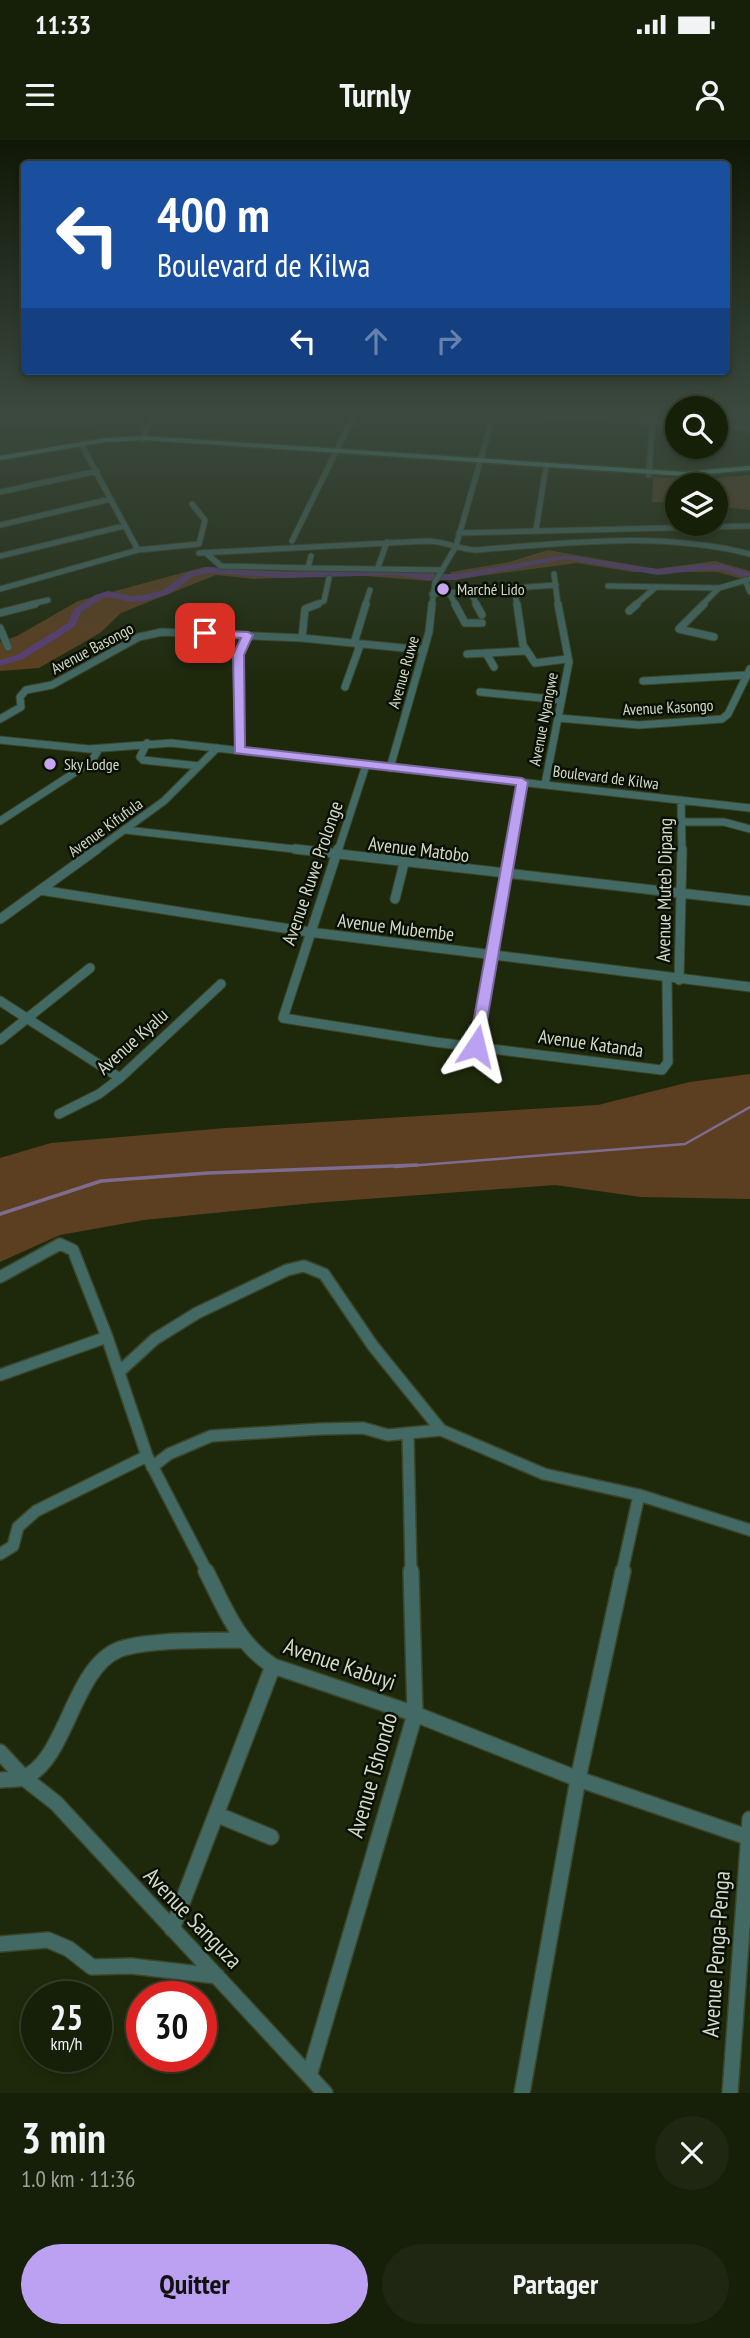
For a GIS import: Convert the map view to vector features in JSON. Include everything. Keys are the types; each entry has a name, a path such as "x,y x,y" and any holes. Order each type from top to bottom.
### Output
{"street":[{"path":"0,525 89,504"},
{"path":"113,504 138,551"},
{"path":"0,589 138,551 201,544 205,520 192,504"},
{"path":"292,541 310,504"},
{"name":"Avenue Ruwe","path":"390,768 424,650 433,611 432,594 438,575 456,544 468,504"},
{"path":"536,530 540,504"},
{"path":"0,556 124,526"},
{"path":"459,533 750,526"},
{"path":"438,575 378,566 221,566 202,553 387,542 446,541 472,550 609,539 662,539 713,542 750,554"},
{"path":"378,566 387,542"},
{"path":"309,568 311,556"},
{"name":"Avenue Nyangwe","path":"545,784 562,700 567,659 554,574"},
{"path":"302,638 305,609 324,601 329,578"},
{"path":"608,586 719,588 747,580 750,592"},
{"path":"432,594 556,585"},
{"name":"Avenue Nyangwe","path":"514,587 524,651 535,663 567,659"},
{"path":"629,611 656,587"},
{"path":"714,637 680,629 719,588"},
{"path":"345,687 359,648 355,640 370,590"},
{"path":"470,591 482,615"},
{"path":"449,593 461,619 468,624 482,623"},
{"path":"0,613 48,600"},
{"path":"0,628 8,647"},
{"name":"Avenue Basongo","path":"0,719 21,707 20,697 26,690 52,685 87,664 150,634 302,638 424,650"},
{"path":"239,750 239,655 248,635"},
{"path":"467,654 524,651"},
{"path":"486,653 494,667"},
{"path":"643,681 749,672"},
{"name":"Avenue Kasongo","path":"558,718 639,725 722,719 728,714 749,672"},
{"path":"480,692 562,700"},
{"name":"Boulevard de Kilwa","path":"0,740 100,749 147,743 217,748 750,808"},
{"path":"147,743 141,760 199,766"},
{"name":"Avenue Kifufula","path":"0,919 172,794 217,748"},
{"path":"0,821 91,762 100,749"},
{"name":"Avenue Ruwe Prolonge","path":"289,992 366,765"},
{"path":"476,1046 522,782"},
{"name":"Avenue Muteb Dipang","path":"679,980 683,895 681,800"},
{"path":"682,822 708,824 726,820 750,829"},
{"name":"Avenue Matobo","path":"126,830 750,901"},
{"path":"395,899 404,863"},
{"name":"Avenue Mubembe","path":"40,890 309,932 667,979 750,987"},
{"path":"0,1040 90,968"},
{"name":"Avenue Katanda","path":"289,992 283,1018 662,1070 668,1062 667,979"},
{"name":"Avenue Kyalu","path":"59,1114 99,1094 120,1078 221,984"},
{"path":"0,1001 120,1078"},
{"name":"Avenue Kabuyi","path":"0,1277 60,1244 73,1250 107,1337 150,1462 242,1640 252,1653 273,1666 415,1714 578,1779 748,1837"},
{"path":"119,1372 141,1348 178,1326 275,1275 304,1266 324,1274 373,1346 441,1430 533,1471 639,1495 750,1530"},
{"path":"0,1375 107,1337"},
{"path":"0,1554 13,1546 24,1519 211,1436 352,1429 408,1435 441,1430"},
{"name":"Avenue Tshondo","path":"309,2076 415,1714 408,1435"},
{"path":"522,2093 578,1779 639,1495"},
{"path":"0,1780 24,1778 51,1748 91,1675 117,1649 242,1640"},
{"path":"172,1929 273,1666"},
{"name":"Avenue Sanguza","path":"0,1752 24,1778 56,1803 325,2093"},
{"path":"218,1815 271,1837"},
{"name":"Avenue Penga-Penga","path":"730,2093 750,1819"},
{"path":"0,1944 48,1940 69,1949 92,1967 131,1966 217,1976"}],"shaded area":[{"path":"728,504 750,504 750,510 728,507"},
{"path":"548,550 655,569 715,561 750,571 750,581 717,572 633,572 577,563 450,580 451,572 509,562"},
{"path":"204,567 250,571 434,572 431,581 351,575 255,579 216,575 121,613 100,633 39,668 0,671 0,642 17,636 78,601"},
{"path":"750,1074 750,1199 641,1197 555,1185 313,1203 144,1220 60,1235 0,1262 0,1158 51,1143 226,1128 598,1105 690,1082"}],"waterway":[{"path":"0,663 20,657 72,624 77,611 98,597 108,594 131,599 145,598 166,592 191,574 208,570 285,575 397,572 427,577 456,577 565,557 658,572 702,567 723,568 750,576"},
{"path":"395,1167 685,1144 750,1107"},
{"path":"0,1214 101,1181 208,1173 417,1165"}],"place":[{"name":"Marché Lido","path":"443,589"},
{"name":"Sky Lodge","path":"50,764"}],"route":[{"path":"205,633 248,635 239,655 239,750 522,782 476,1046"}]}
